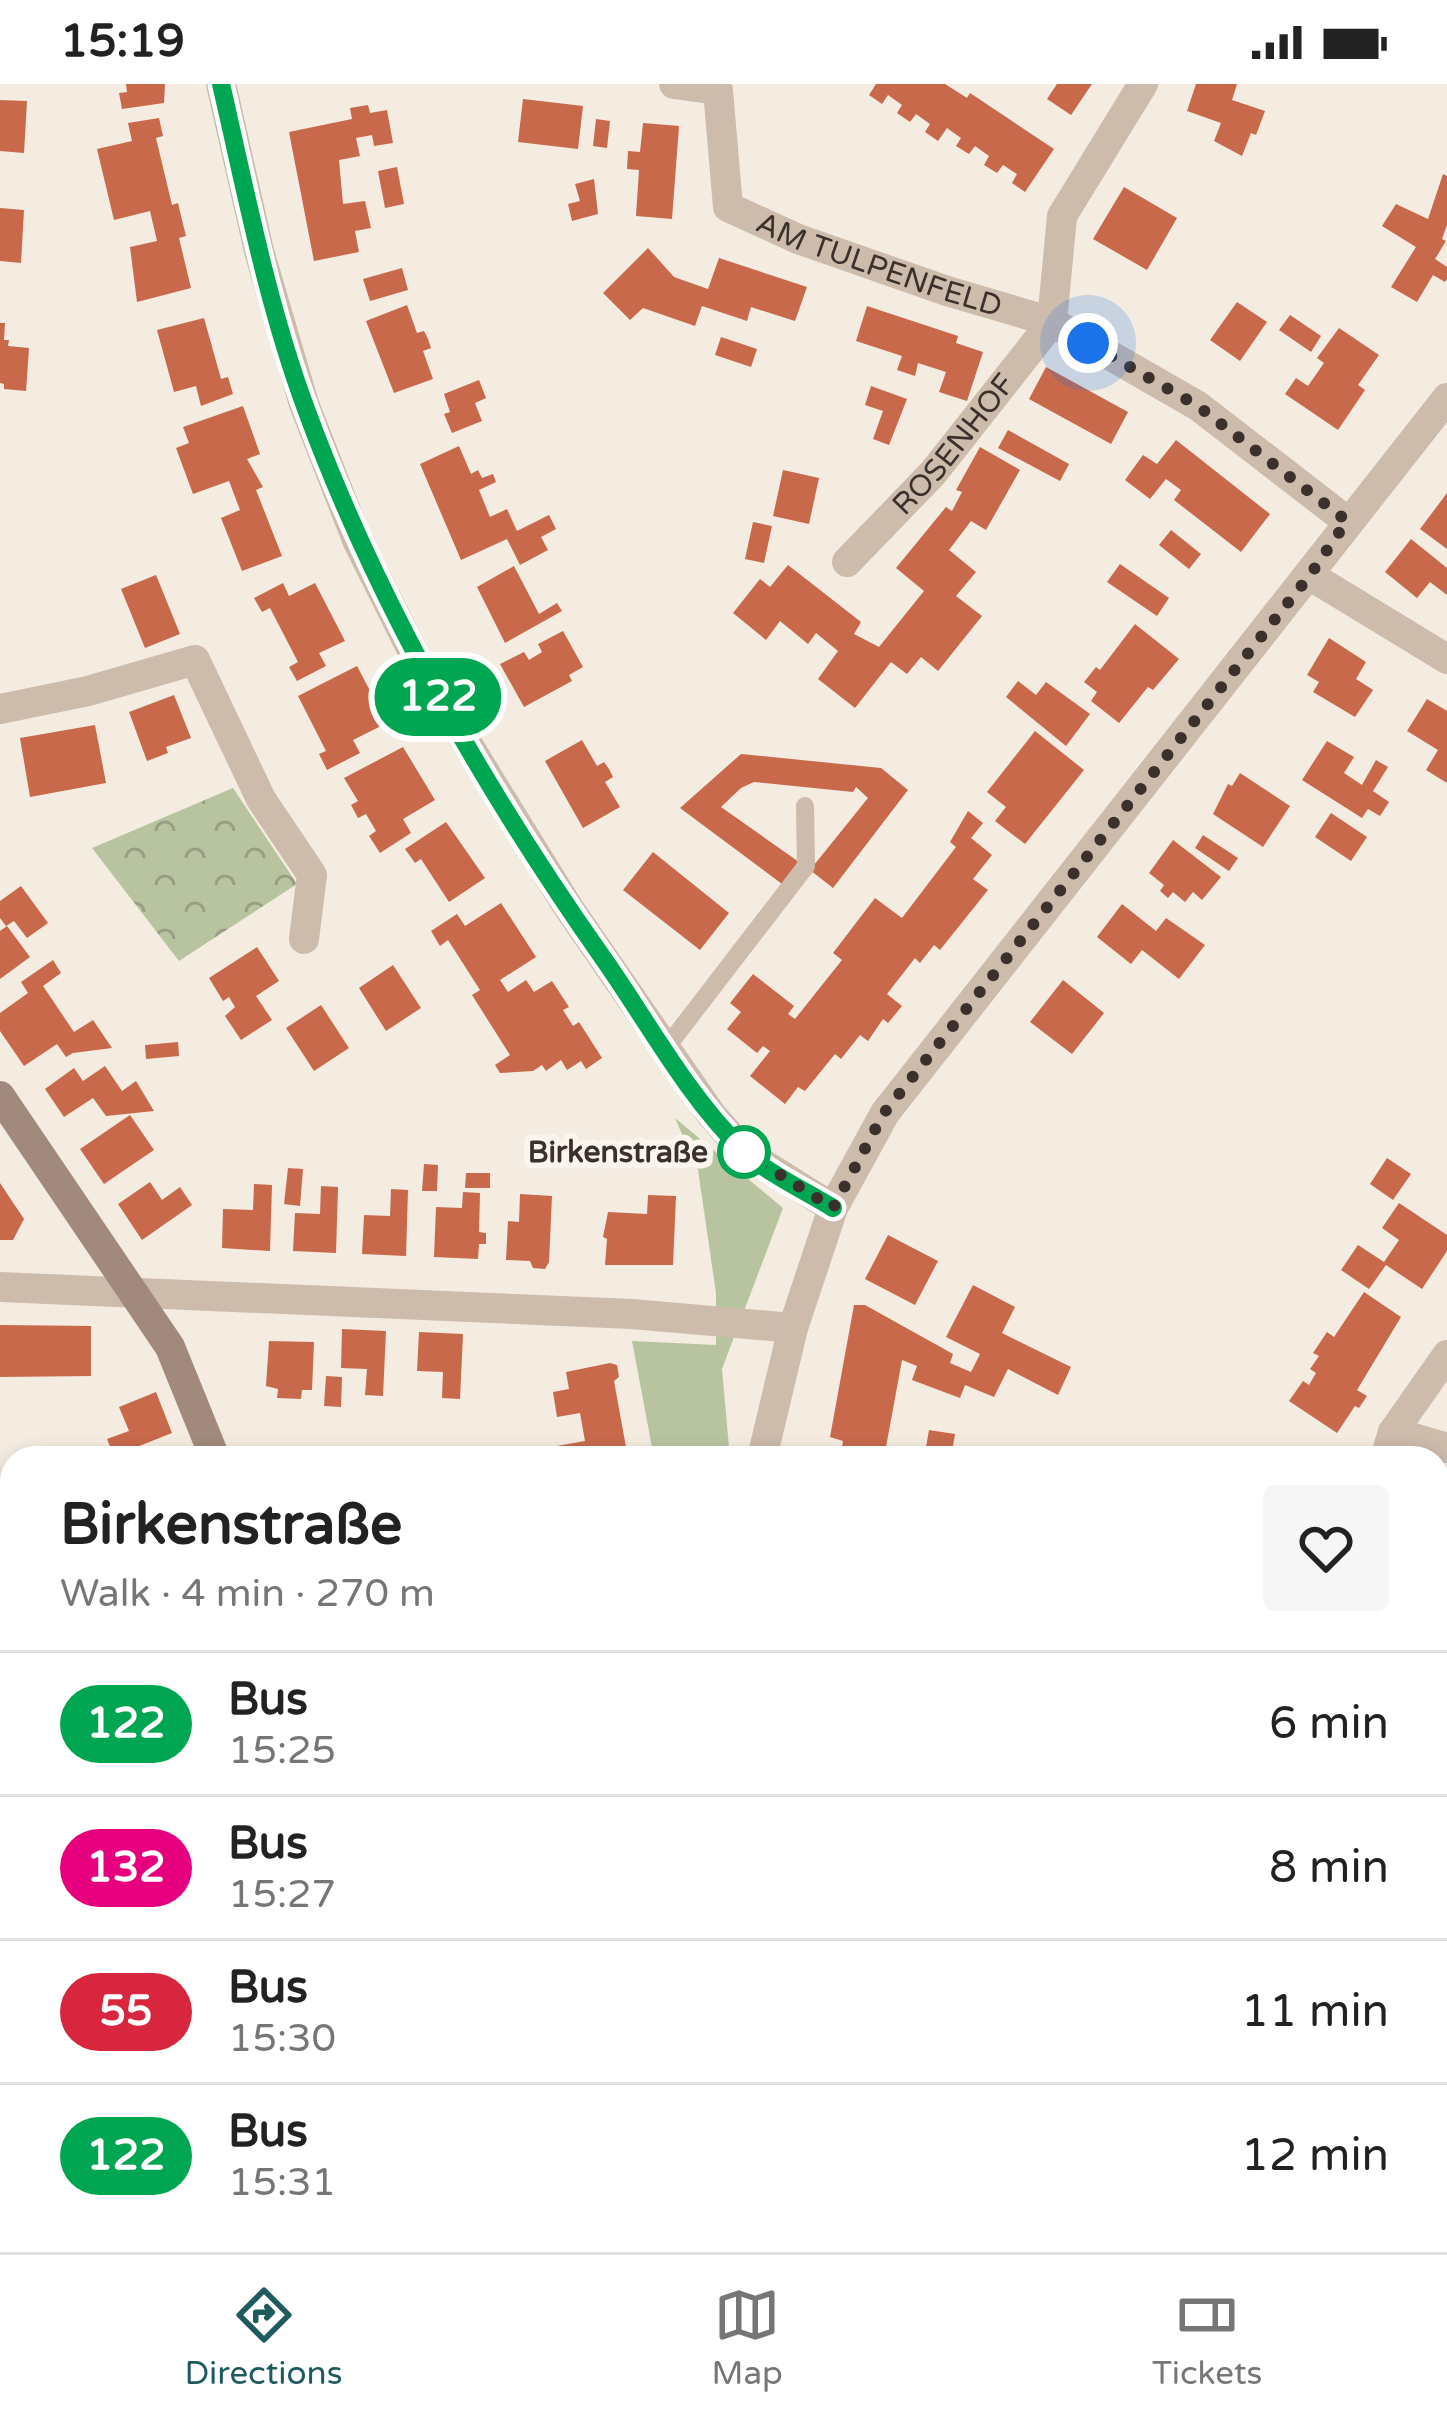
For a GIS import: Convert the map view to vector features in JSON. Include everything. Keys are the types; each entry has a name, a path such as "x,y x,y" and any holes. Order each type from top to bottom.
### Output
{"street":[{"path":"221,84 259,251 304,404 358,542 423,672 568,907 711,1114 744,1152 833,1208"},
{"name":"AM TULPENFELD","path":"674,84 718,87 728,207 798,239 1052,322 1198,406 1347,521"},
{"path":"1052,322 1062,216 1143,84"},
{"name":"ROSENHOF","path":"848,562 933,473 1052,322"},
{"path":"765,1446 793,1328 833,1208 884,1113 1447,398"},
{"path":"1310,575 1447,659"},
{"path":"0,709 88,691 195,660 261,799 312,875 304,939"},
{"path":"0,1096 170,1347 209,1446"},
{"path":"0,1287 632,1314 793,1328"},
{"path":"1389,1445 1447,1355"}],"lane":[{"path":"665,1048 806,866 805,806"}],"green space":[{"path":"233,788 297,884 179,961 92,848"},
{"path":"675,1118 783,1208 722,1369 729,1446 652,1446 632,1341 716,1345 716,1293 698,1170"}],"building":[{"path":"126,84 165,84 164,103 122,109 119,93 127,92"},
{"path":"876,84 945,84 967,98 970,93 1054,149 1025,192 1012,183 1017,174 1003,165 997,173 984,165 989,156 975,146 969,154 956,146 961,138 947,128 938,141 925,132 930,124 916,114 910,122 897,113 902,105 888,95 882,104 869,95"},
{"path":"1057,84 1092,84 1071,115 1047,99"},
{"path":"1196,84 1237,84 1232,100 1265,111 1242,156 1214,141 1221,123 1187,111"},
{"path":"523,99 583,106 578,149 518,142"},
{"path":"0,100 27,101 24,153 0,151"},
{"path":"368,105 370,113 387,110 393,143 374,146 372,135 356,138 360,156 339,160 343,204 365,201 371,228 355,231 359,252 314,261 289,132 352,119 350,108"},
{"path":"159,118 163,136 156,138 172,205 178,203 186,236 179,238 191,288 137,302 130,247 157,241 150,211 114,220 97,149 132,141 128,123"},
{"path":"596,119 610,121 607,148 593,146"},
{"path":"643,123 679,126 672,219 636,216 639,170 627,169 628,151 640,152"},
{"path":"397,167 404,204 385,208 378,171"},
{"path":"1443,174 1447,176 1447,225 1442,239 1446,241 1435,259 1447,267 1447,279 1433,275 1417,302 1391,287 1416,247 1382,226 1396,204 1428,219"},
{"path":"594,179 598,214 572,221 568,204 580,201 575,184"},
{"path":"1124,187 1177,218 1147,270 1093,239"},
{"path":"0,208 24,210 21,263 0,261"},
{"path":"648,248 674,277 708,289 719,258 807,287 795,321 751,307 747,321 702,306 695,326 643,308 630,320 603,293"},
{"path":"402,268 408,290 370,301 363,279"},
{"path":"1237,302 1267,322 1240,361 1210,340"},
{"path":"407,305 417,333 424,331 428,339 431,348 423,351 433,379 394,393 366,321"},
{"path":"867,306 958,336 956,343 983,352 967,401 939,392 946,372 918,363 915,376 897,370 902,356 856,341"},
{"path":"1290,315 1321,336 1311,352 1279,330"},
{"path":"204,318 221,379 228,377 233,394 201,406 196,386 174,392 157,330"},
{"path":"0,323 5,323 8,346 29,348 26,391 4,389 0,383"},
{"path":"1339,328 1379,355 1358,385 1365,390 1338,430 1285,394 1296,378 1308,386 1324,363 1317,358"},
{"path":"721,337 757,349 751,367 715,355"},
{"path":"1046,367 1128,412 1111,444 1029,399"},
{"path":"479,380 486,398 475,403 482,421 452,433 444,414 450,412 444,394"},
{"path":"871,386 907,399 889,445 873,439 883,411 865,405"},
{"path":"243,406 260,454 247,459 263,487 256,490 282,556 242,571 221,518 240,510 229,481 193,494 176,448 189,443 183,427"},
{"path":"1008,430 1069,464 1060,481 998,448"},
{"path":"1176,440 1270,514 1241,552 1174,500 1181,490 1166,479 1150,499 1125,480 1143,455 1157,464"},
{"path":"459,446 471,474 478,470 482,478 493,474 496,482 479,490 490,517 507,509 517,531 549,515 556,529 541,537 548,550 520,565 507,539 461,560 420,464"},
{"path":"980,447 1020,470 986,530 971,521 949,550 976,572 956,596 982,616 938,671 921,657 907,674 891,662 855,708 818,679 838,651 816,633 808,644 780,621 766,640 733,613 760,579 770,587 788,565 861,622 854,634 879,647 924,591 896,568 946,507 952,511 962,492 956,490"},
{"path":"783,470 819,478 809,524 773,516"},
{"path":"1447,493 1447,549 1420,529"},
{"path":"753,522 772,526 764,563 745,559"},
{"path":"1171,530 1201,554 1189,569 1159,545"},
{"path":"1411,539 1447,568 1447,595 1430,582 1417,598 1385,572"},
{"path":"1120,564 1169,598 1157,616 1107,582"},
{"path":"514,566 539,614 557,603 562,611 505,643 477,587"},
{"path":"156,575 180,634 145,648 121,589"},
{"path":"283,583 289,596 315,583 345,641 319,653 326,666 297,681 289,667 298,662 270,608 262,612 254,598"},
{"path":"1135,624 1179,659 1119,723 1091,701 1097,692 1084,682 1096,667 1100,670"},
{"path":"563,631 583,667 569,675 572,681 524,707 500,664 524,652 529,660 542,652 538,644"},
{"path":"1329,638 1366,662 1356,679 1373,690 1355,717 1313,692 1319,682 1307,675"},
{"path":"357,666 387,723 353,740 360,753 327,770 319,754 326,751 298,696"},
{"path":"1018,681 1036,695 1046,682 1090,714 1066,746 1006,697"},
{"path":"174,695 191,738 166,747 168,753 147,761 129,712"},
{"path":"1427,699 1447,711 1447,783 1426,770 1438,750 1407,731"},
{"path":"95,725 106,783 30,797 20,738"},
{"path":"1035,731 1084,770 1025,844 995,821 1006,807 987,792"},
{"path":"582,740 597,766 604,762 609,769 613,777 605,782 620,807 583,828 545,761"},
{"path":"1327,741 1354,757 1344,773 1362,785 1376,760 1388,767 1373,791 1389,802 1380,816 1368,809 1362,818 1302,780"},
{"path":"403,747 435,800 403,819 411,833 380,853 369,836 376,831 366,814 358,818 351,805 358,801 344,778"},
{"path":"741,754 881,768 908,790 833,888 810,870 868,798 856,787 853,792 754,782 741,788 721,807 799,862 782,884 680,808"},
{"path":"1240,773 1290,806 1263,847 1213,814 1228,784 1232,786"},
{"path":"968,811 983,823 971,838 992,855 973,879 988,890 940,950 934,945 920,963 915,958 887,994 902,1006 888,1023 883,1019 868,1041 860,1035 841,1059 835,1054 805,1091 798,1087 785,1104 750,1076 770,1051 763,1046 757,1053 727,1029 741,1012 730,1003 753,974 794,1006 788,1014 795,1019 842,960 833,953 875,898 902,918 956,847 950,842"},
{"path":"1331,813 1367,837 1351,861 1315,837"},
{"path":"446,822 485,878 449,902 421,859 415,863 405,849"},
{"path":"1203,835 1238,858 1229,871 1195,848"},
{"path":"1173,840 1221,877 1202,900 1193,892 1185,902 1173,892 1168,898 1160,891 1164,885 1149,873"},
{"path":"653,852 729,913 700,950 623,890"},
{"path":"21,886 48,923 27,938 14,921 6,926 0,918 0,901"},
{"path":"501,903 536,957 500,980 508,992 526,980 534,992 552,981 569,1007 563,1010 573,1026 579,1022 602,1058 586,1069 581,1061 567,1070 561,1060 546,1071 542,1065 533,1071 500,1073 495,1065 510,1055 472,995 480,990 448,940 440,946 431,931 457,914 465,926"},
{"path":"1122,904 1156,931 1166,918 1205,945 1179,979 1142,950 1131,964 1097,937"},
{"path":"7,926 30,957 0,979 0,931"},
{"path":"257,947 279,981 256,996 272,1020 241,1040 225,1016 235,1007 229,997 223,1001 209,978"},
{"path":"53,960 61,973 43,986 74,1032 93,1020 112,1048 66,1057 57,1044 24,1066 0,1031 0,1013 28,993 21,982"},
{"path":"393,965 421,1008 386,1031 359,988"},
{"path":"1063,980 1104,1013 1072,1054 1030,1022"},
{"path":"321,1005 349,1048 314,1071 286,1028"},
{"path":"178,1042 179,1056 146,1059 145,1045"},
{"path":"105,1066 122,1091 136,1081 154,1111 106,1116 93,1098 64,1117 45,1089 74,1068 83,1081"},
{"path":"130,1115 154,1150 104,1184 80,1149"},
{"path":"1387,1158 1411,1174 1393,1200 1370,1184"},
{"path":"424,1164 438,1165 437,1191 422,1191"},
{"path":"288,1168 303,1169 300,1206 284,1204"},
{"path":"466,1173 490,1173 490,1188 465,1188"},
{"path":"150,1182 162,1200 180,1187 192,1205 142,1240 118,1204"},
{"path":"0,1183 24,1219 13,1240 0,1240"},
{"path":"254,1184 272,1185 270,1251 222,1248 223,1209 253,1210"},
{"path":"321,1186 338,1187 336,1253 293,1251 295,1213 320,1214"},
{"path":"391,1189 408,1190 406,1256 362,1254 364,1215 390,1216"},
{"path":"463,1192 480,1193 479,1232 486,1233 486,1244 479,1244 478,1259 434,1257 436,1207 462,1208"},
{"path":"520,1194 552,1196 545,1269 533,1268 530,1261 506,1260 508,1221 519,1222"},
{"path":"648,1195 676,1196 673,1265 605,1265 608,1212 647,1214"},
{"path":"1399,1203 1447,1235 1447,1251 1422,1289 1386,1265 1369,1289 1341,1270 1358,1245 1384,1262 1399,1240 1382,1228"},
{"path":"888,1235 938,1261 915,1305 865,1279"},
{"path":"973,1285 1015,1307 1002,1333 1071,1367 1058,1395 1008,1369 994,1397 965,1385 960,1398 912,1380 917,1366 902,1360 886,1446 842,1446 843,1441 830,1437 854,1305 865,1305 953,1354 950,1363 971,1372 980,1354 946,1337"},
{"path":"1364,1292 1401,1317 1357,1390 1367,1396 1337,1433 1289,1401 1303,1381 1309,1385 1316,1373 1310,1369 1319,1356 1313,1353 1327,1332 1334,1337"},
{"path":"0,1325 91,1326 91,1376 0,1377"},
{"path":"342,1329 386,1331 383,1396 365,1395 367,1369 341,1368"},
{"path":"419,1332 463,1334 460,1399 442,1398 443,1372 417,1371"},
{"path":"269,1341 314,1342 312,1390 302,1390 301,1399 277,1398 278,1389 266,1386"},
{"path":"617,1365 619,1377 614,1381 626,1446 557,1446 585,1441 580,1413 557,1417 553,1392 569,1389 566,1372"},
{"path":"326,1376 342,1377 341,1407 324,1406"},
{"path":"156,1392 172,1433 139,1446 110,1446 107,1439 129,1431 119,1407"},
{"path":"929,1430 955,1434 953,1446 926,1446"}],"bus line":[{"name":"122","path":"221,84 259,251 304,404 358,542 423,672 568,907 711,1114 744,1152 833,1208"}],"place":[{"name":"Birkenstraße","path":"744,1152"}],"route":[{"path":"744,1152 833,1208 884,1113 1310,575 1347,521 1198,406 1088,343"}]}
